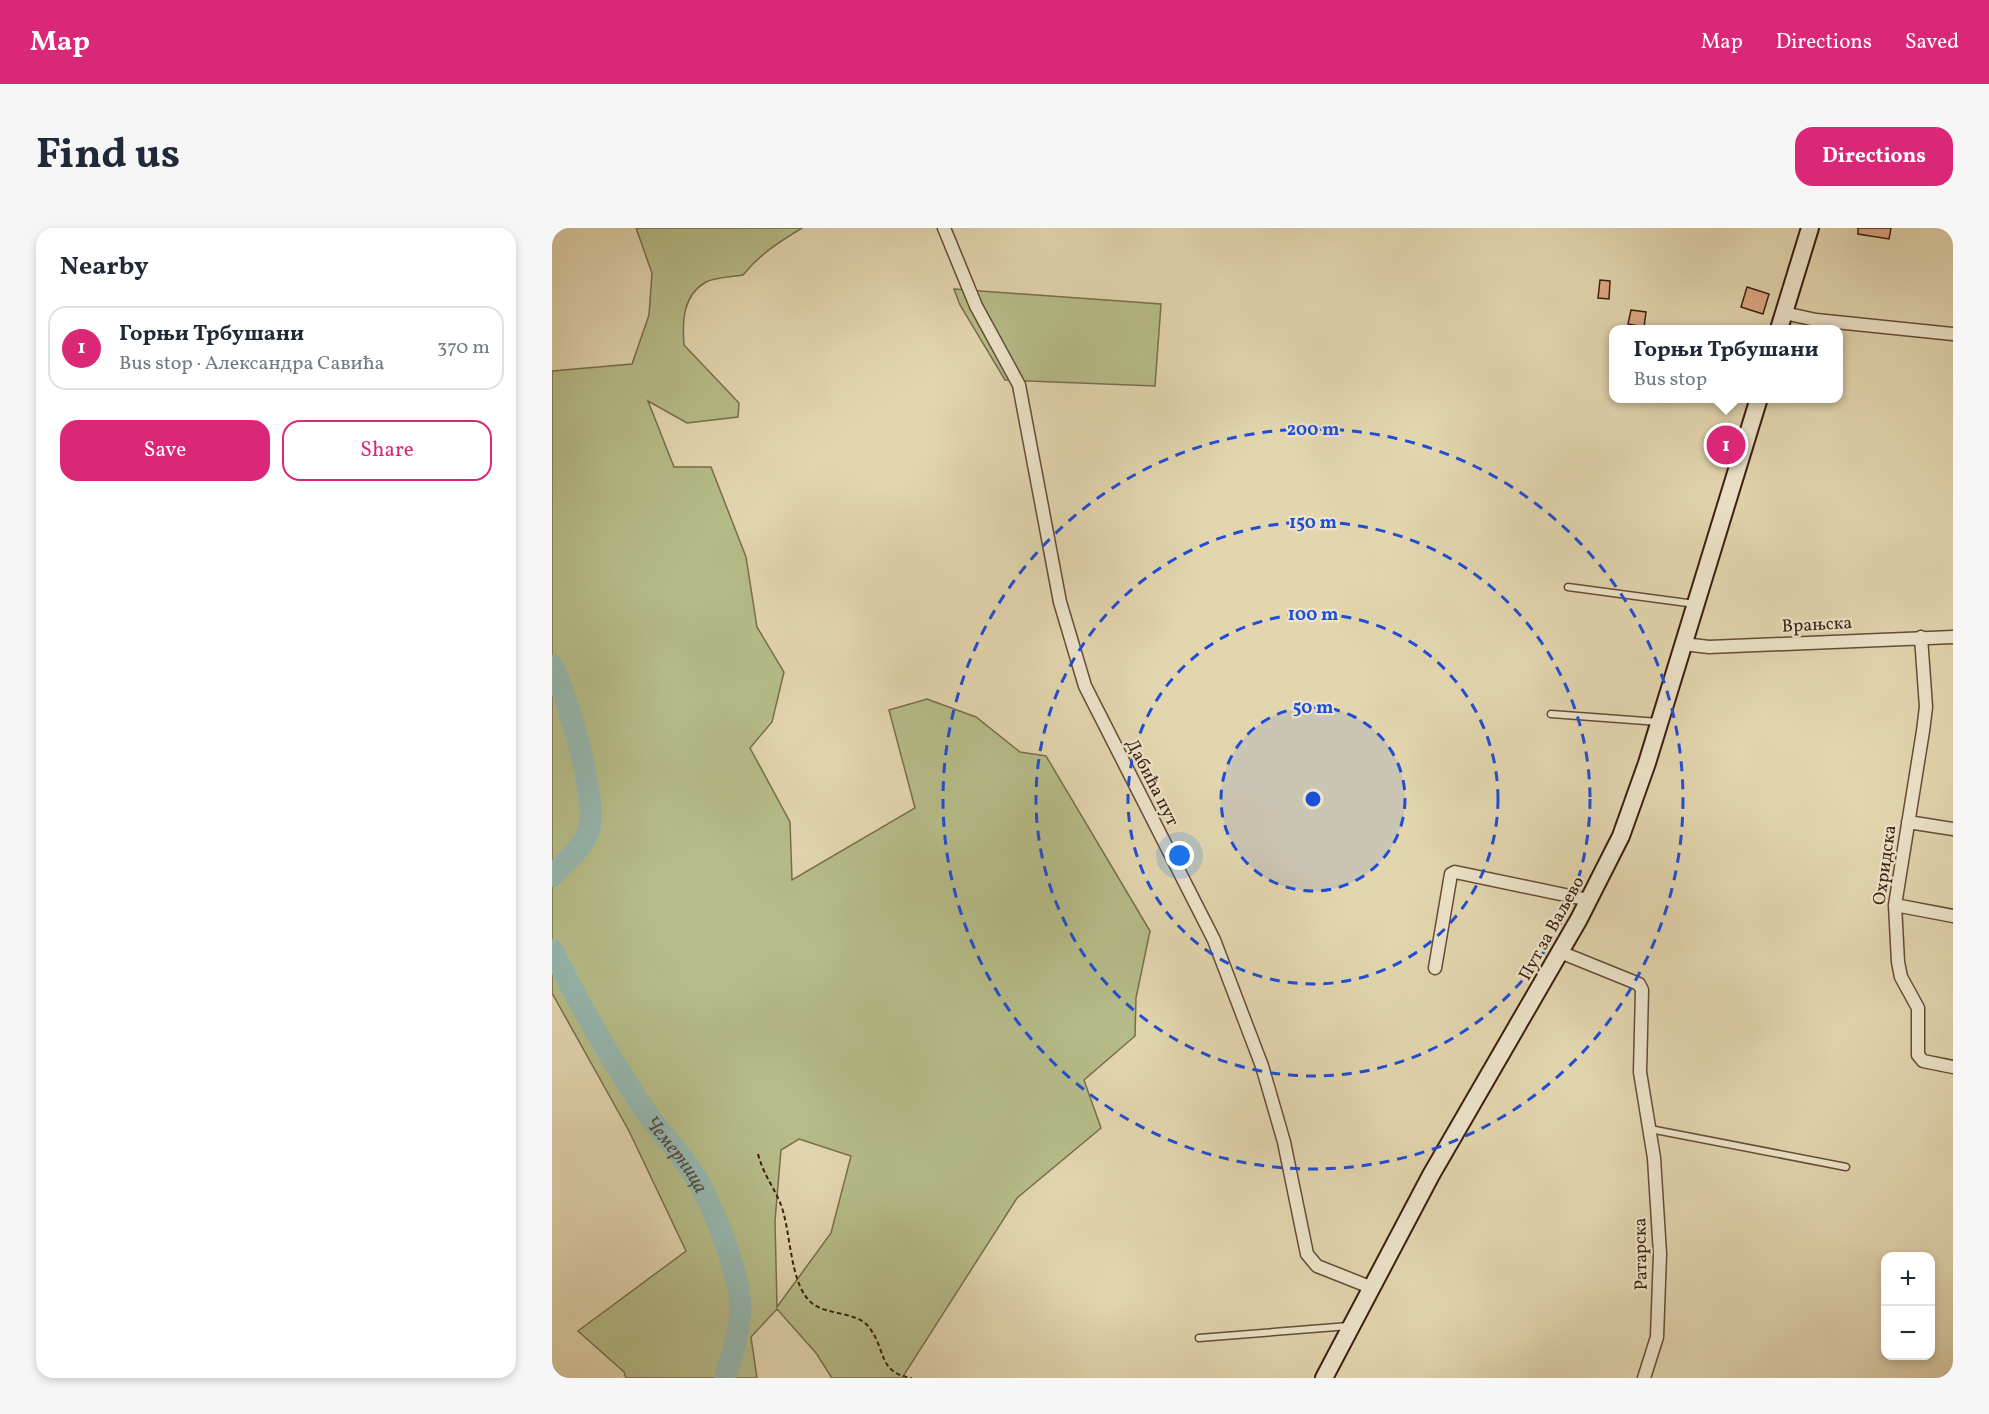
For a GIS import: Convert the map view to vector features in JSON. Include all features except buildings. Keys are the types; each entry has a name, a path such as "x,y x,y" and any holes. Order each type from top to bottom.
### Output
{"main road":[{"path":"1780,325 1810,228"},
{"name":"Пут за Ваљево","path":"1324,1378 1349,1326 1441,1156 1589,900 1628,820 1758,403"}],"street":[{"name":"Дабића пут","path":"944,228 976,306 1020,385 1060,602 1085,686 1222,961 1262,1066 1284,1142 1309,1259 1317,1266 1370,1287"},
{"path":"1784,313 1815,320 1953,334"},
{"name":"Охридска","path":"1921,637 1926,706 1895,906 1899,970 1918,1008 1918,1055 1923,1061 1953,1067"},
{"name":"Врањска","path":"1683,644 1709,647 1953,637"},
{"path":"1908,822 1953,830"},
{"path":"1435,968 1448,878 1455,872 1589,900"},
{"path":"1895,906 1953,916"},
{"name":"Ратарска","path":"1560,952 1639,984 1644,999 1640,1072 1654,1158 1660,1254 1657,1337 1644,1378"}],"lane":[{"path":"1568,587 1696,604"},
{"path":"1551,714 1660,722"},
{"path":"1649,1129 1846,1167"},
{"path":"1199,1338 1349,1326"}],"path":[{"path":"758,1154 763,1175 779,1201 801,1288 813,1304 866,1323 878,1338 887,1368 898,1376 912,1378"}],"green space":[{"path":"636,228 802,228 770,249 743,275 710,280 698,287 688,301 683,327 684,345 739,403 738,417 687,423 648,401 674,467 711,467 746,557 757,627 784,672 772,722 750,748 790,822 792,880 915,808 889,710 927,699 976,717 1020,752 1046,756 1150,931 1136,998 1135,1036 1084,1080 1101,1128 1017,1198 902,1378 832,1378 816,1353 777,1309 751,1337 757,1378 626,1378 624,1372 578,1331 686,1251 629,1131 552,993 552,371 632,364 649,315 652,273","holes":["799,1139 851,1156 831,1233 777,1307 775,1221 781,1150"]},
{"path":"954,289 1161,304 1155,386 1005,380 960,305"}],"waterway":[{"name":"Чемерница","path":"552,666 566,700 580,750 590,799 591,819 588,833 581,845 552,876"},
{"name":"Чемерница","path":"552,950 594,1029 629,1086 691,1170 722,1234 734,1271 740,1302 736,1341 725,1378"}],"place":[{"name":"Горњи Трбушани","path":"1726,445"}]}
